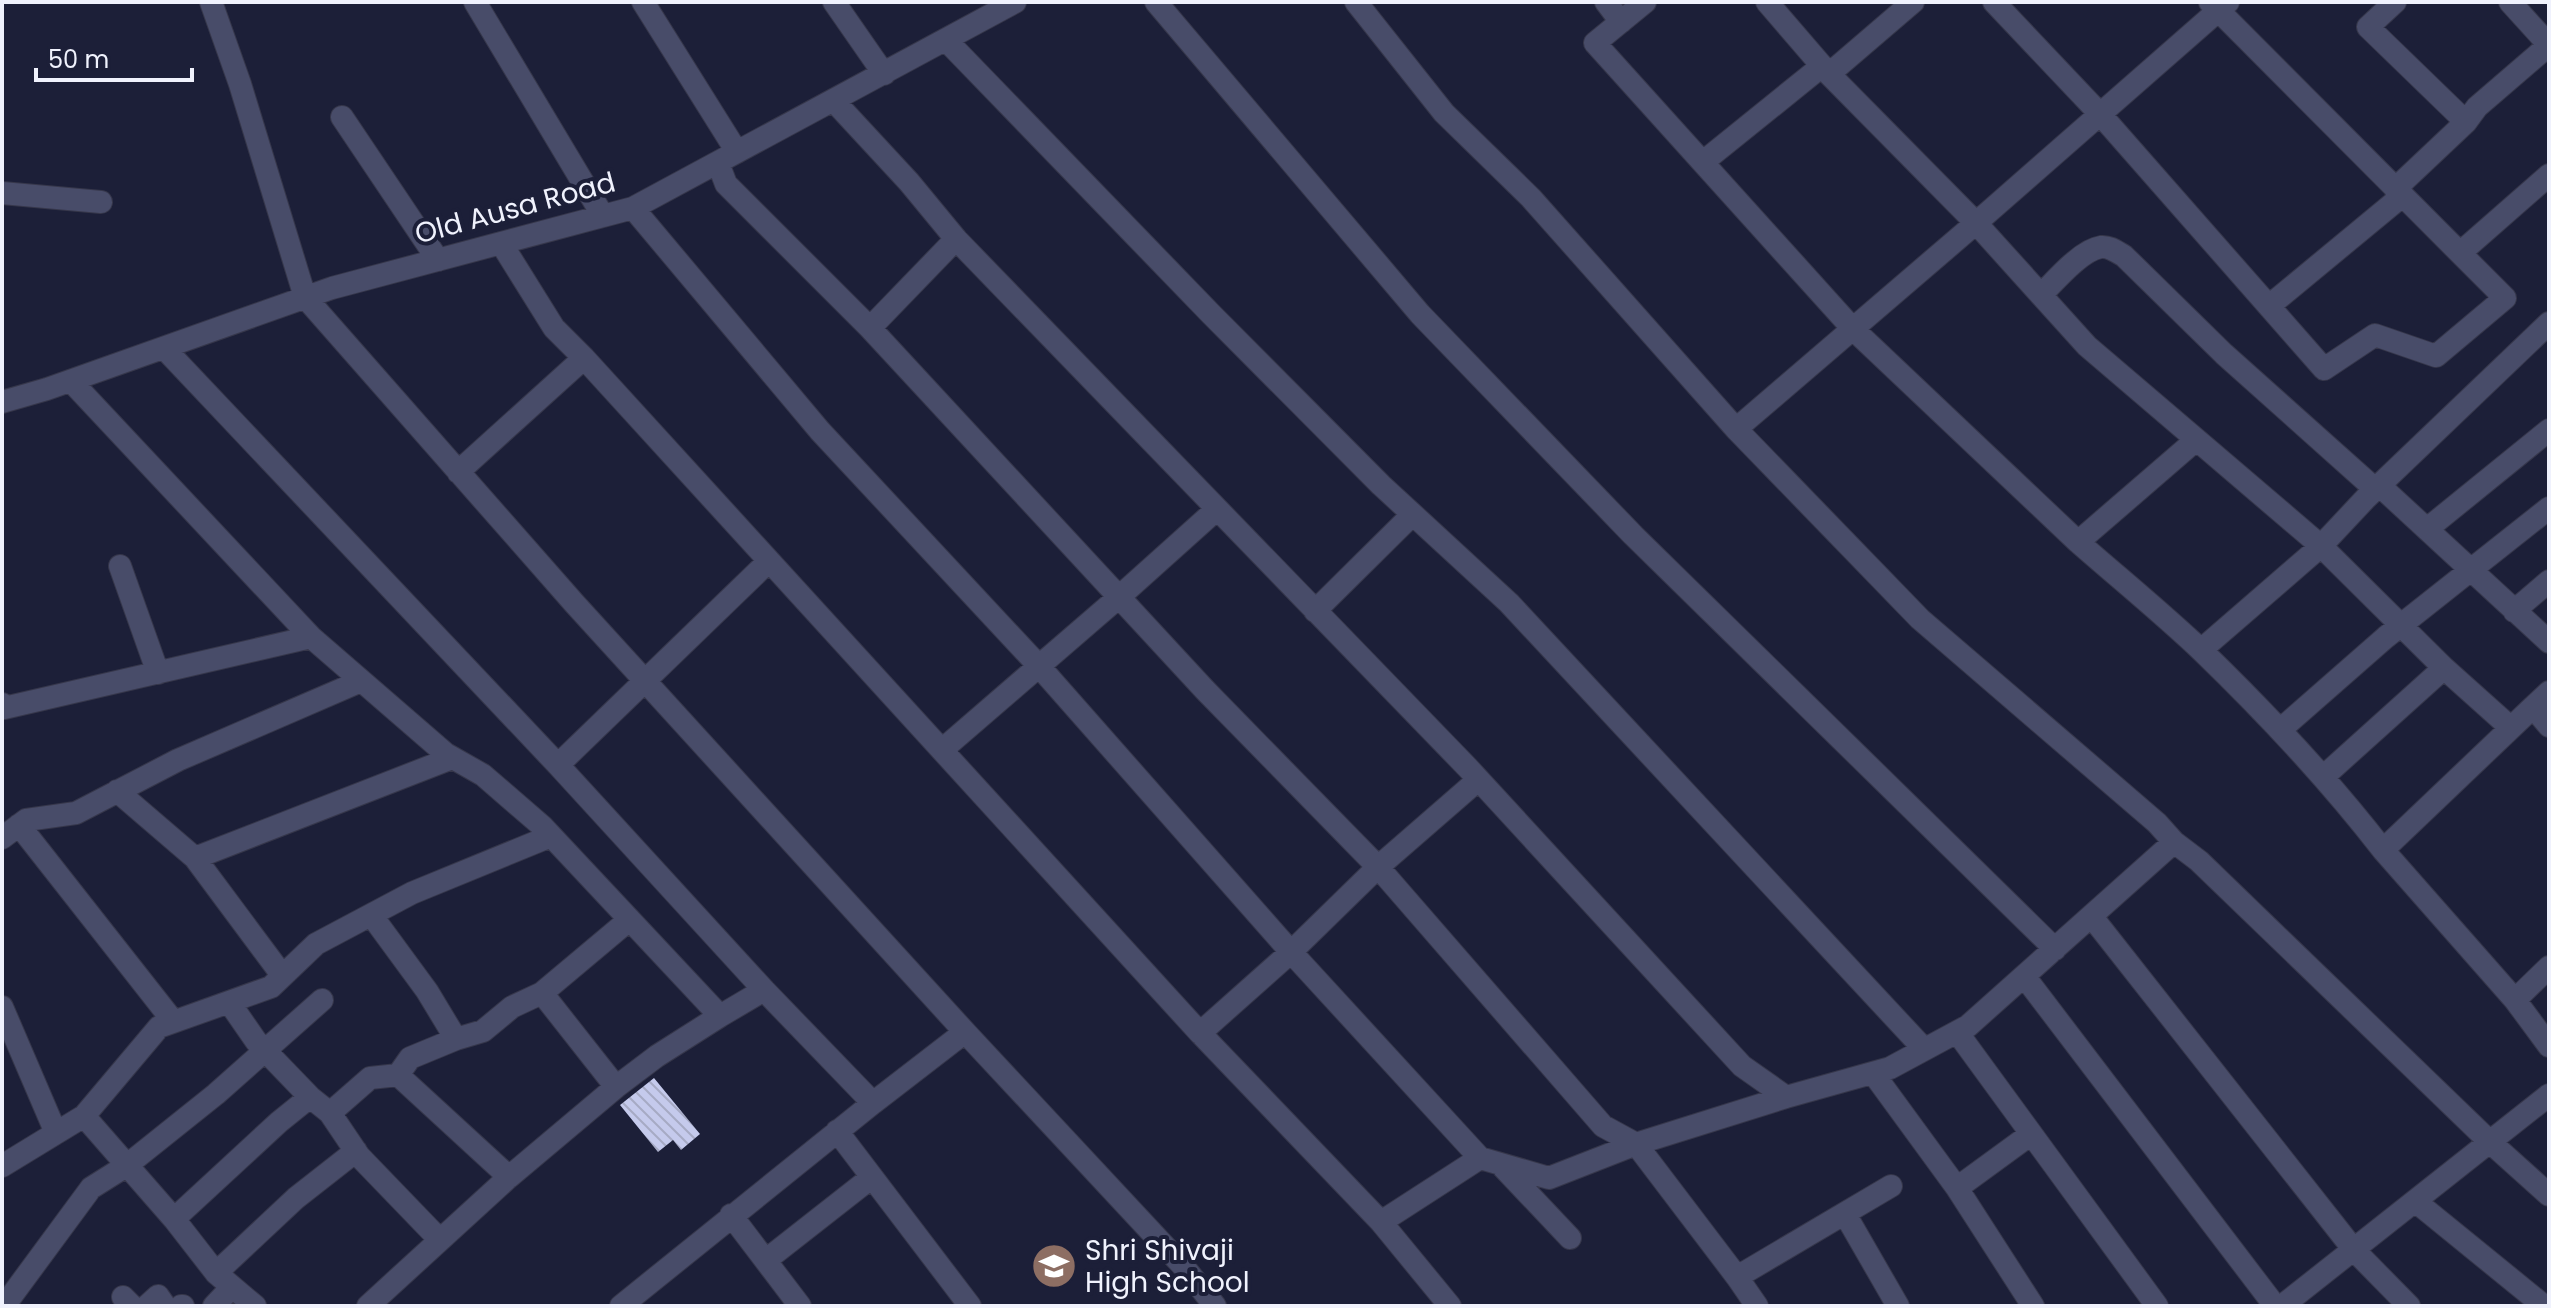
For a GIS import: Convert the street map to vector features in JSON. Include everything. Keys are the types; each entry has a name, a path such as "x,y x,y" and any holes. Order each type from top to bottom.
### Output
{"street":[{"path":"211,2 231,56 305,297 646,682 1184,1267 1215,1306"},
{"path":"475,2 603,216"},
{"path":"643,2 728,158 726,184 870,328 1205,690 1378,867 1603,1126 1636,1144 1757,1306"},
{"path":"834,2 884,74"},
{"name":"Old Ausa Road","path":"2,402 71,381 332,288 633,208 946,40 979,10 1015,2"},
{"path":"1156,2 1420,314 1655,557 2055,949"},
{"path":"1356,2 1444,113 1531,198 1736,429 1920,619 2199,861 2549,1195"},
{"path":"1606,2 1621,22"},
{"path":"1645,2 1595,43 1853,329 2078,542 2201,650 2280,730 2515,1000 2549,1046"},
{"path":"1767,2 1826,70 1976,223 2087,346 2321,546 2444,668 2511,728"},
{"path":"1703,162 1913,2"},
{"path":"1736,429 1976,223 2100,114 2219,5 2398,192 2505,298 2436,356 2375,335 2324,369 2100,114 1994,2"},
{"path":"2395,2 2368,27 2466,122"},
{"path":"2269,306 2398,192 2477,107 2549,45 2510,2"},
{"path":"946,40 1221,325 1412,515 1509,603 1924,1049"},
{"path":"834,101 909,182 956,239 1478,780 1742,1066 1786,1097"},
{"path":"342,117 438,260"},
{"path":"2460,253 2549,175"},
{"path":"2,193 101,202"},
{"path":"633,208 820,431 1038,665 1291,952 1490,1161 1570,1238"},
{"path":"870,328 956,239"},
{"path":"501,243 554,328 1200,1033 1381,1222 1450,1306"},
{"path":"2041,295 2086,252 2101,247 2111,248 2124,256 2224,354 2427,529 2549,642"},
{"path":"2201,650 2321,546 2377,487 2549,323"},
{"path":"164,348 873,1103"},
{"path":"458,472 584,358"},
{"path":"71,381 311,637 452,758 483,775 551,836 720,1016"},
{"path":"2427,529 2549,430"},
{"path":"2078,542 2196,440"},
{"path":"2280,730 2401,626 2549,508"},
{"path":"943,749 1217,509"},
{"path":"1315,611 1412,515"},
{"path":"558,765 769,561"},
{"path":"120,566 158,673"},
{"path":"2514,611 2549,581"},
{"path":"2,704 4,708 311,637"},
{"path":"2323,777 2444,668"},
{"path":"173,1021 11,831 26,820 76,813 178,760 361,681"},
{"path":"2383,850 2541,699 2549,726"},
{"path":"195,858 452,758"},
{"path":"1200,1033 1291,952 1378,867 1478,780"},
{"path":"117,791 195,858 282,975"},
{"path":"2,1166 84,1116 159,1027 271,987 316,944 412,893 551,836"},
{"path":"1381,1222 1490,1161 1549,1178 1636,1144 1890,1068 1968,1026 2174,842"},
{"path":"372,916 427,991 456,1039"},
{"path":"2092,917 2354,1250 2409,1306"},
{"path":"330,1113 370,1078 398,1075 410,1058 483,1031 512,1007 542,993 629,920"},
{"path":"2515,1000 2549,967"},
{"path":"2024,976 2275,1306"},
{"path":"368,1306 509,1177 616,1087 657,1056 764,990"},
{"path":"542,993 616,1087"},
{"path":"4,1306 91,1188 126,1166 216,1094 322,1000"},
{"path":"229,1002 256,1041 310,1097 330,1113 356,1151 440,1240"},
{"path":"2,1007 56,1133"},
{"path":"621,1306 731,1215 965,1032"},
{"path":"1957,1032 2157,1306"},
{"path":"1873,1073 1957,1188 2033,1306"},
{"path":"398,1075 509,1177"},
{"path":"2282,1306 2549,1095"},
{"path":"174,1219 310,1097"},
{"path":"84,1116 224,1280 255,1306"},
{"path":"837,1131 970,1306"},
{"path":"1957,1188 2031,1134"},
{"path":"214,1306 224,1280 296,1198 356,1151"},
{"path":"766,1260 872,1177"},
{"path":"1737,1277 1891,1186"},
{"path":"2415,1201 2544,1306"},
{"path":"1845,1214 1898,1306"},
{"path":"731,1215 796,1304"},
{"path":"147,1306 158,1296 165,1306"}],"building":[{"path":"654,1078 700,1134 681,1150 673,1140 658,1152 620,1105"}],"place":[{"name":"Shri Shivaji High School","path":"1054,1266"}]}
